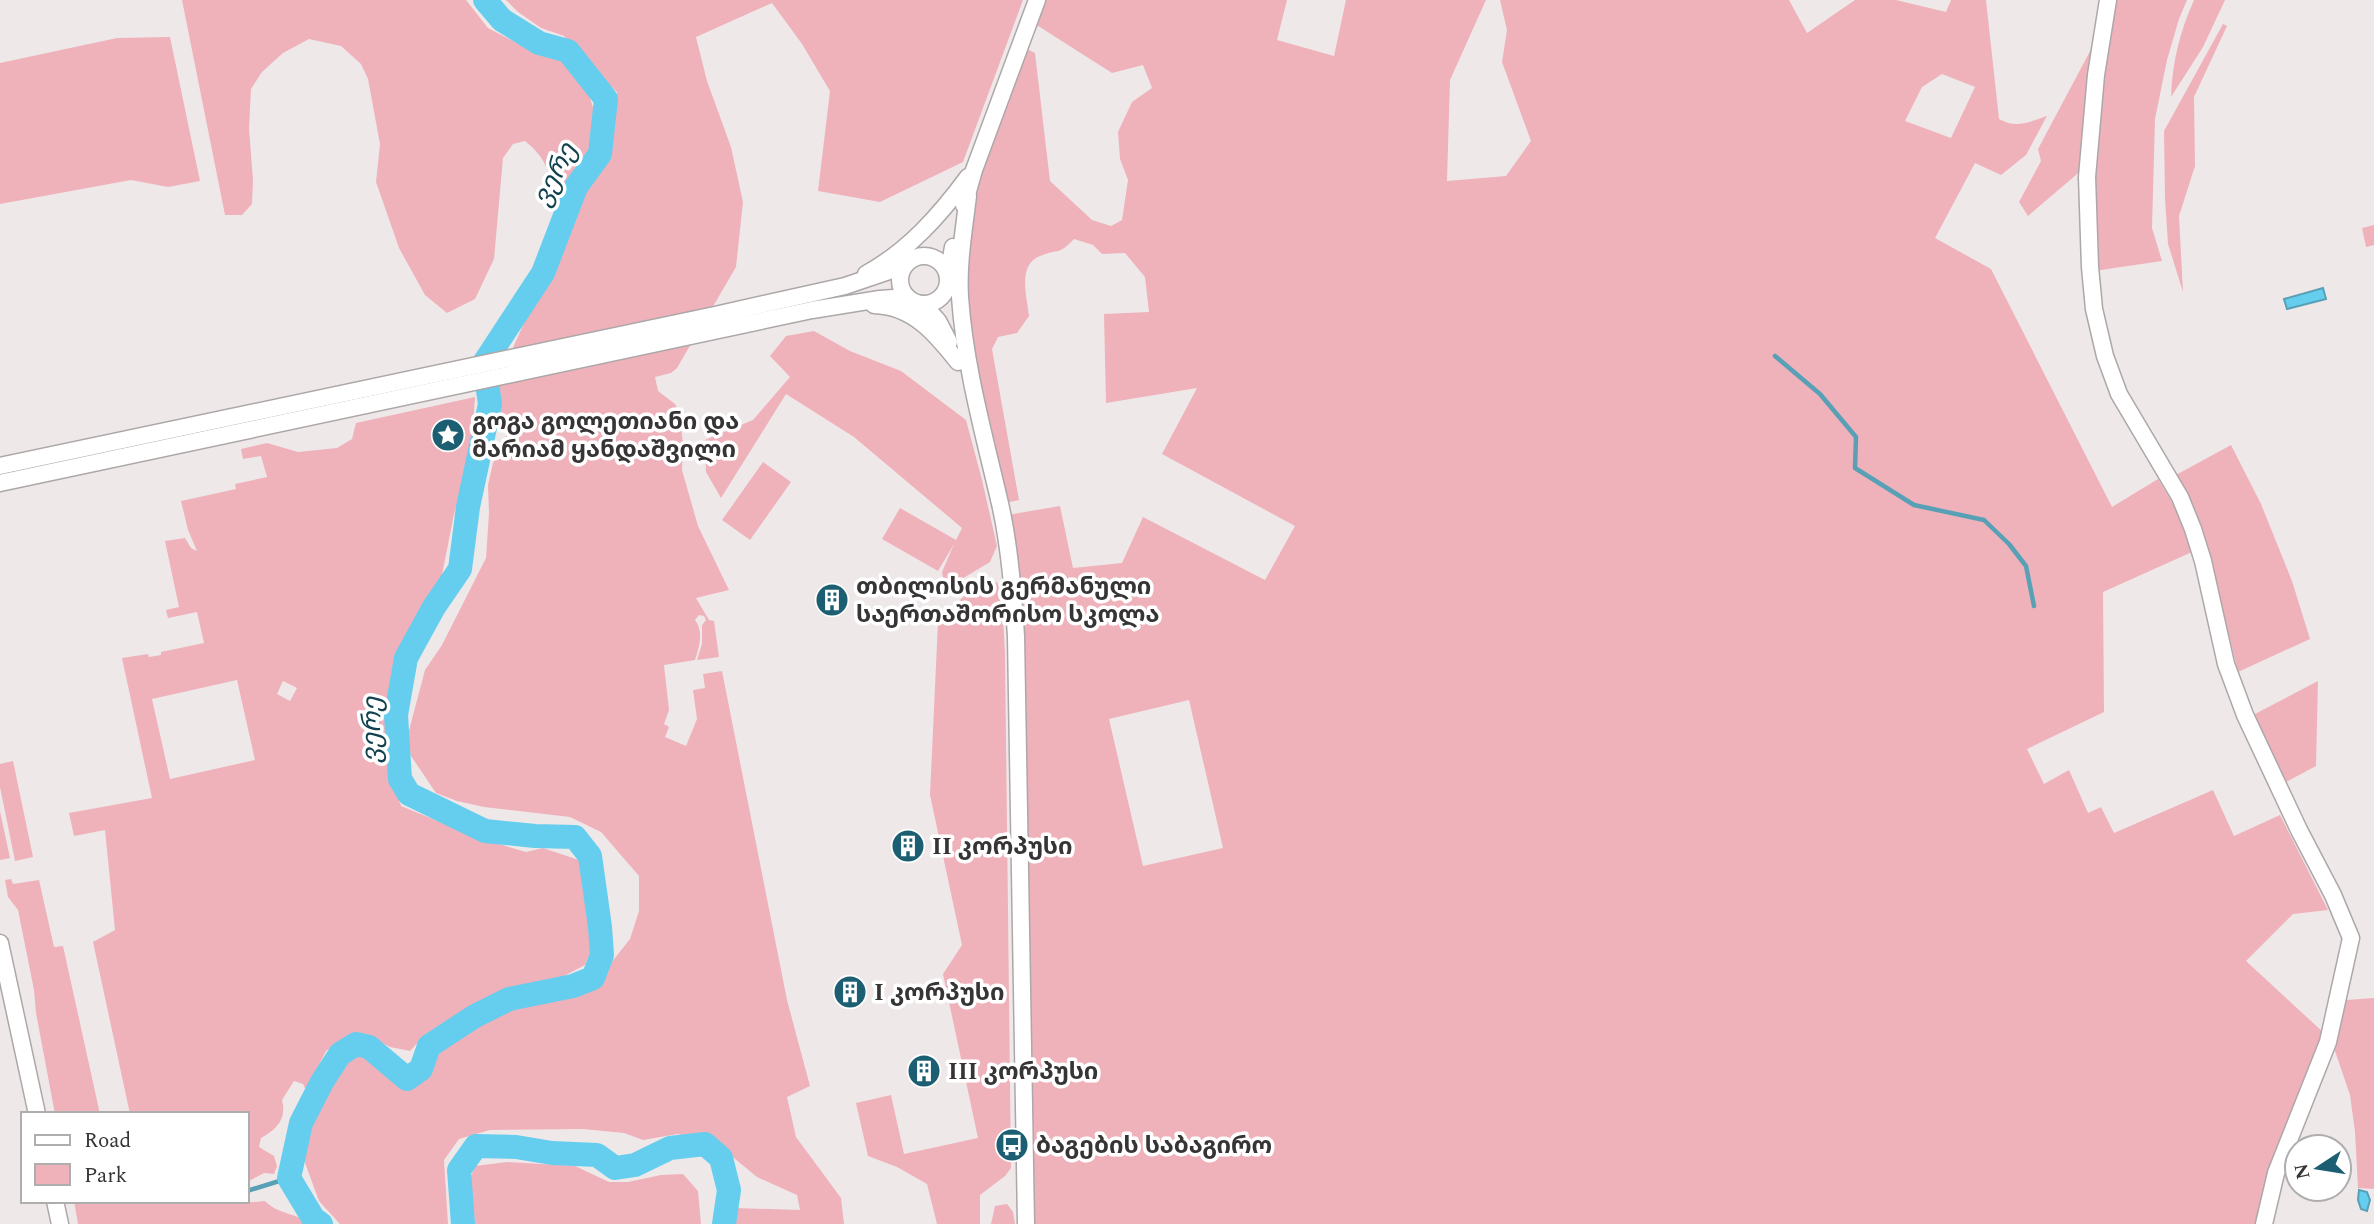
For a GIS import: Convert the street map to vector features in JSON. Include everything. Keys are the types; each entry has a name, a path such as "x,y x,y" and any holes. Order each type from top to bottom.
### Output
{"main road":[{"path":"0,466 261,419 716,323 765,312 812,293 845,286 904,266 918,256 960,197 974,170 1037,0"},
{"path":"2108,0 2096,75 2087,177 2091,281 2094,309 2105,356 2119,394 2180,497 2203,561 2226,664 2245,715 2333,895 2351,938 2328,1042 2276,1173 2264,1224"},
{"path":"765,312 812,310 880,299 934,302 940,298 947,281 960,197"},
{"path":"845,286 901,250 960,197"},
{"path":"960,197 960,280 965,341 1013,581 1026,1224"},
{"path":"918,256 931,256 942,263 965,341"},
{"path":"904,266 900,282 943,329 975,399"},
{"path":"845,304 880,305 912,316 936,334 958,362"},
{"path":"0,483 261,419"},
{"path":"0,943 37,1112"},
{"path":"55,1203 60,1224"}],"green space":[{"path":"182,0 466,0 488,28 567,62 585,83 594,110 592,149 568,192 551,187 546,167 531,146 525,141 513,144 503,158 494,259 475,299 447,313 425,295 399,248 376,182 380,144 368,79 361,64 341,46 309,39 283,53 262,72 251,89 249,129 252,204 242,215 225,215"},
{"path":"506,0 1023,0 963,162 880,202 818,191 830,91 802,44 772,3 696,37 707,81 731,147 743,202 736,267 677,368 671,373 655,377 658,391 675,404 679,412 683,443 682,470 698,526 729,590 696,598 709,620 714,621 719,657 697,660 702,644 702,625 706,620 699,615 695,620 700,634 695,660 664,665 669,710 664,724 669,727 665,737 686,746 697,719 693,690 705,688 703,674 722,671 787,1000 810,1086 787,1097 796,1137 841,1198 844,1224 733,1224 736,1208 800,1210 797,1195 757,1177 717,1144 678,1134 643,1140 624,1133 583,1129 490,1130 459,1139 444,1160 448,1224 340,1224 319,1201 304,1160 302,1141 314,1110 350,1057 365,1053 385,1074 400,1084 415,1081 429,1068 446,1044 502,1011 595,983 630,939 639,911 639,876 601,832 570,817 484,807 436,793 411,756 407,738 425,670 442,645 486,558 488,485 493,463 507,434 496,399 498,381 583,192 608,145 617,92 577,53 564,36 541,28"},
{"path":"1041,0 1287,0 1277,40 1334,56 1346,0 1486,0 1450,80 1447,181 1506,176 1531,141 1502,62 1507,30 1500,0 1789,0 1807,33 1855,0 1896,0 1946,12 1951,0 1986,0 1999,119 2017,124 2047,116 2026,155 2001,175 1975,163 1935,238 1991,269 2112,507 2158,479 2183,520 2192,552 2103,592 2104,712 2027,749 2044,784 2069,770 2088,813 2101,807 2114,833 2213,790 2234,836 2280,815 2328,910 2293,914 2246,961 2324,1033 2289,1133 2283,1133 2283,1152 2258,1224 1034,1224 1030,1167 1023,605 1007,515 1060,506 1073,568 1122,563 1143,517 1265,580 1295,526 1162,454 1197,388 1106,403 1104,314 1149,312 1145,277 1125,253 1102,254 1093,245 1074,239 1061,250 1033,260 1028,267 1025,282 1029,316 1017,333 998,337 992,349 1019,500 1005,503 968,327 966,276 974,206 985,160 1025,48 1035,53 1050,181 1092,220 1111,226 1122,220 1128,180 1120,159 1118,132 1132,102 1152,88 1143,65 1112,73 1032,22","holes":["1942,74 1975,87 1951,138 1905,121 1922,87","1189,700 1223,848 1143,866 1109,719"]},
{"path":"2114,0 2187,0 2167,60 2155,119 2152,228 2162,261 2094,271 2094,140"},
{"path":"2194,0 2225,0 2203,47 2171,97 2178,47"},
{"path":"2223,24 2227,26 2194,97 2195,166 2179,216 2183,292 2168,244 2164,131"},
{"path":"170,37 200,181 168,187 131,180 0,204 0,63 117,38"},
{"path":"2096,40 2083,169 2028,216 2019,202 2041,161 2038,149"},
{"path":"2374,225 2374,245 2366,247 2362,228"},
{"path":"814,331 850,351 901,371 966,420 997,546 990,562 945,589 942,572 954,544 938,571 882,539 900,508 956,540 962,528 854,437 786,394 721,498 706,472 705,440 753,420 790,377 770,356 786,336"},
{"path":"475,397 472,441 440,585 403,649 391,709 393,783 401,806 482,839 526,852 543,848 579,860 588,881 598,934 585,965 564,976 496,996 426,1034 410,1051 390,1047 371,1037 348,1035 326,1051 306,1090 303,1084 294,1081 282,1100 282,1118 272,1131 261,1138 259,1147 274,1156 277,1166 274,1174 264,1173 248,1181 248,1112 130,1112 93,942 115,930 105,830 74,836 69,813 152,798 122,658 161,655 161,652 204,643 197,612 168,618 166,610 179,607 165,541 185,538 191,548 197,551 188,530 181,501 236,489 235,484 267,477 261,456 243,459 241,449 267,443 298,452 337,448 352,439 356,423","holes":["237,680 255,760 170,779 152,699","283,681 297,688 290,701 277,694"]},
{"path":"2231,445 2261,504 2292,581 2310,639 2238,672 2207,546 2195,515 2174,476"},
{"path":"763,462 791,482 750,540 722,520"},
{"path":"997,582 1002,599 1005,653 1011,1168 980,1195 980,1224 937,1224 927,1184 897,1167 868,1156 856,1103 891,1095 904,1154 978,1138 943,974 962,945 930,795 938,622 968,592"},
{"path":"2318,681 2316,766 2286,782 2253,715"},
{"path":"13,761 33,857 15,861 0,787 0,764"},
{"path":"0,811 10,858 0,860"},
{"path":"11,879 13,884 39,880 54,947 63,946 100,1112 55,1112 18,910 8,897 5,880"},
{"path":"2374,998 2374,1189 2358,1188 2350,1095 2335,1051 2346,1000"},
{"path":"507,1162 575,1166 609,1182 683,1174 698,1191 701,1224 475,1224 470,1179 475,1166"},
{"path":"265,1201 270,1206 310,1224 78,1224 74,1203"},
{"path":"1007,1204 1013,1212 1015,1224 991,1224 995,1206"}],"water":[{"path":"2323,288 2326,299 2287,309 2284,299"},
{"path":"2359,1190 2367,1192 2370,1200 2367,1211 2361,1209"}],"waterway":[{"name":"ვერე","path":"321,1224 313,1218 289,1178 301,1123 340,1054 356,1044 369,1047 407,1079 421,1069 429,1046 475,1016 509,999 573,986 593,978 602,955 590,856 575,837 485,831 409,794 400,779 396,715 406,658 434,607 460,569 468,507 490,404 484,363 543,273 576,187 600,154 606,99 568,51 539,43 502,20 485,0"},
{"path":"1775,356 1820,394 1856,437 1855,468 1914,505 1984,520 2009,544 2026,566 2034,606"},
{"name":"ვერე","path":"463,1224 459,1170 476,1146 597,1155 615,1168 635,1165 670,1148 705,1144 721,1158 729,1190 724,1224"},
{"path":"248,1191 289,1178"}],"place":[{"name":"გოგა გოლეთიანი და მარიამ ყანდაშვილი","path":"448,435"},
{"name":"თბილისის გერმანული საერთაშორისო სკოლა","path":"832,600"},
{"name":"II კორპუსი","path":"908,846"},
{"name":"I კორპუსი","path":"850,992"},
{"name":"III კორპუსი","path":"924,1071"},
{"name":"ბაგების საბაგირო","path":"1012,1145"}]}
